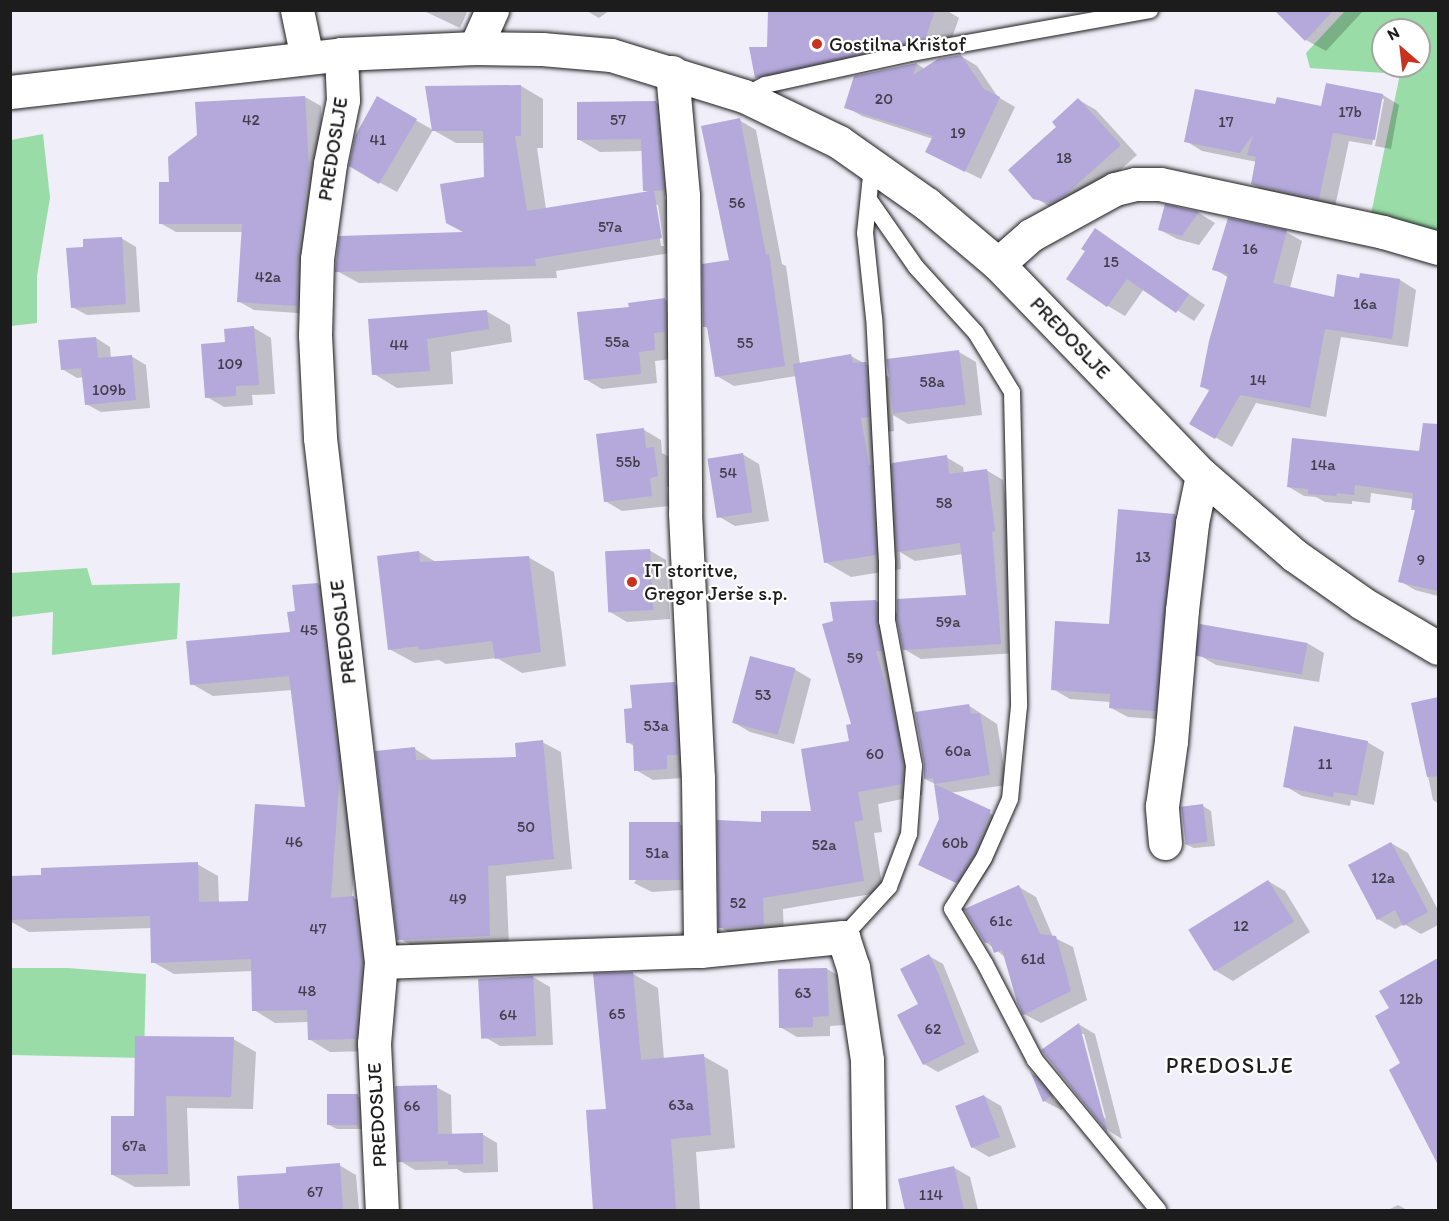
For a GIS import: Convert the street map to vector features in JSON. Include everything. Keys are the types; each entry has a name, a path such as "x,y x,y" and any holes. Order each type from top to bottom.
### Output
{"street":[{"path":"297,10 307,58"},
{"path":"475,48 492,10"},
{"name":"PREDOSLJE","path":"10,92 341,54 475,48 542,49 611,56 672,72 744,96 774,108 839,142 927,204 998,264 1202,475 1294,555 1362,603 1438,648"},
{"name":"PREDOSLJE","path":"341,54 344,100 330,164 317,259 315,335 320,438 381,962 374,1043 382,1210"},
{"path":"672,72 683,196 685,513 698,777 700,951"},
{"path":"998,264 1031,235 1115,189 1135,184 1160,184 1383,232 1438,248"},
{"path":"1165,843 1162,806 1171,741 1192,523 1202,475"},
{"path":"381,962 700,951 843,937 854,967 867,1060 869,1210"}],"lane":[{"path":"744,96 765,85 906,54 1150,10"},
{"path":"843,937 890,887 909,834 914,766 887,621 887,562 875,329 865,233 873,166"},
{"path":"870,201 916,267 976,333 1012,392 1019,706 1010,799 984,858 952,909 985,964 1035,1060 1158,1210"}],"green space":[{"path":"1345,11 1438,11 1438,229 1426,233 1370,219 1399,78 1431,78 1431,18 1371,18 1371,72 1310,68 1306,53"},
{"path":"43,134 50,198 37,276 37,323 11,326 11,140"},
{"path":"87,568 92,585 180,583 177,639 52,655 53,612 11,617 11,573"},
{"path":"11,968 68,968 146,974 144,1058 11,1055"}],"building":[{"name":"Gostilna Krištof","path":"768,10 935,10 925,40 755,78 749,47 767,47"},
{"path":"1274,10 1334,10 1305,41"},
{"path":"961,55 984,89 1000,97 965,172 925,152 933,136 844,108 854,76 917,63 913,75 938,59"},
{"path":"1326,83 1383,94 1375,140 1333,133 1319,199 1251,184 1256,157 1247,155 1253,135 1240,153 1184,142 1195,89 1275,104 1277,97 1321,106"},
{"path":"521,85 521,136 515,136 527,211 650,191 643,191 641,139 577,140 577,102 656,101 664,190 654,191 662,238 535,259 536,266 335,272 339,236 463,232 446,223 440,184 484,177 483,131 432,131 425,86"},
{"path":"305,96 309,168 298,257 297,306 237,302 242,224 159,224 159,182 169,182 168,157 197,135 195,102"},
{"path":"377,96 417,119 379,184 349,166 355,136"},
{"path":"1078,98 1121,145 1064,196 1051,203 1033,199 1008,170 1056,127 1052,122"},
{"path":"740,118 766,255 769,254 785,366 715,377 707,327 703,327 702,264 729,260 701,126"},
{"path":"1165,204 1199,212 1182,236 1158,230"},
{"path":"1228,218 1287,230 1273,283 1334,297 1337,274 1359,278 1360,273 1400,279 1392,339 1325,329 1310,408 1240,395 1215,439 1189,424 1210,389 1200,387 1209,341 1228,274 1212,270"},
{"path":"1095,228 1189,294 1176,313 1127,279 1107,307 1066,279 1085,251 1081,249"},
{"path":"122,237 126,304 71,308 66,248 83,247 83,239"},
{"path":"665,298 665,332 654,333 655,350 639,352 641,374 584,380 577,312 629,307 628,303"},
{"path":"487,310 489,329 427,339 430,371 372,375 368,319"},
{"path":"254,326 259,385 236,386 236,396 205,398 201,344 225,342 224,329"},
{"path":"96,337 98,358 132,355 136,400 85,405 81,368 61,370 58,340"},
{"path":"959,350 966,405 893,413 887,359"},
{"path":"851,354 853,363 866,362 869,417 861,418 869,465 871,465 876,555 824,563 793,364"},
{"path":"1423,423 1438,424 1438,591 1398,582 1415,510 1411,510 1413,493 1355,485 1354,495 1337,493 1336,496 1308,494 1308,489 1287,487 1292,438 1419,451"},
{"path":"644,428 646,448 654,447 658,476 650,478 652,496 604,502 596,434"},
{"path":"743,453 752,512 717,518 707,459"},
{"path":"947,455 949,474 987,469 995,531 992,532 1001,644 903,650 897,620 897,599 966,595 960,543 897,552 892,463"},
{"path":"1118,509 1175,514 1155,711 1109,708 1110,694 1051,690 1055,621 1109,624"},
{"name":"IT storitve, Gregor Jerše s.p.","path":"650,549 653,610 608,612 605,551"},
{"path":"419,551 420,562 529,556 541,652 495,659 492,641 419,650 418,646 388,650 377,556"},
{"path":"318,583 340,770 331,898 354,896 362,962 356,1039 308,1040 307,1010 252,1011 251,959 151,963 150,916 10,920 10,876 41,875 41,868 198,862 199,902 248,901 255,804 305,807 289,676 190,685 186,641 290,632 287,612 295,611 292,585"},
{"path":"876,600 882,651 876,651 894,715 903,767 902,784 858,792 863,820 854,822 864,881 763,898 764,926 718,928 717,820 761,822 761,811 811,811 801,749 849,741 846,725 851,724 822,624 833,621 830,602"},
{"path":"1200,624 1307,643 1302,674 1194,656"},
{"path":"750,656 795,668 778,735 732,723"},
{"path":"675,682 678,755 667,755 667,769 634,771 633,743 626,743 624,709 632,708 630,685"},
{"path":"1438,697 1438,776 1427,777 1411,703"},
{"path":"969,704 971,714 980,713 990,775 934,784 933,778 924,779 924,764 915,712"},
{"path":"1294,726 1368,741 1357,796 1334,792 1333,797 1283,787"},
{"path":"543,740 554,859 488,866 490,936 397,940 375,751 415,747 416,760 516,757 515,743"},
{"path":"934,784 991,810 975,853 956,883 918,865 939,819"},
{"path":"1203,804 1208,842 1186,844 1181,807"},
{"path":"629,822 680,822 680,880 629,880"},
{"path":"1391,842 1428,912 1403,926 1395,910 1377,920 1348,865"},
{"path":"1268,880 1294,922 1214,971 1188,930"},
{"path":"1019,885 1040,934 1056,936 1071,991 1023,1015 1002,950 994,953 990,942 985,943 964,909"},
{"path":"929,954 965,1044 923,1065 897,1015 918,1004 900,969"},
{"path":"1438,958 1438,1165 1389,1070 1400,1063 1375,1016 1389,1008 1379,991"},
{"path":"827,968 829,1016 813,1017 813,1027 779,1028 778,969"},
{"path":"633,972 641,1060 704,1054 711,1135 671,1139 676,1210 593,1210 586,1110 606,1109 593,973"},
{"path":"533,976 536,1036 481,1039 478,979"},
{"path":"1079,1023 1108,1133 1041,1050"},
{"path":"135,1036 234,1037 231,1097 166,1096 168,1174 111,1175 111,1116 134,1116"},
{"path":"1030,1071 1051,1096 1043,1102"},
{"path":"437,1085 438,1134 483,1133 483,1164 448,1165 448,1161 398,1162 395,1086"},
{"path":"327,1094 358,1094 358,1125 327,1125"},
{"path":"984,1095 1000,1137 971,1148 955,1106"},
{"path":"340,1163 343,1210 239,1210 237,1176 286,1173 286,1167"},
{"path":"954,1166 964,1210 905,1210 898,1179"}],"place":[{"name":"Gostilna Krištof","path":"817,44"},
{"name":"IT storitve, Gregor Jerše s.p.","path":"632,582"}],"district":[{"name":"PREDOSLJE","path":"1230,1066"}]}
